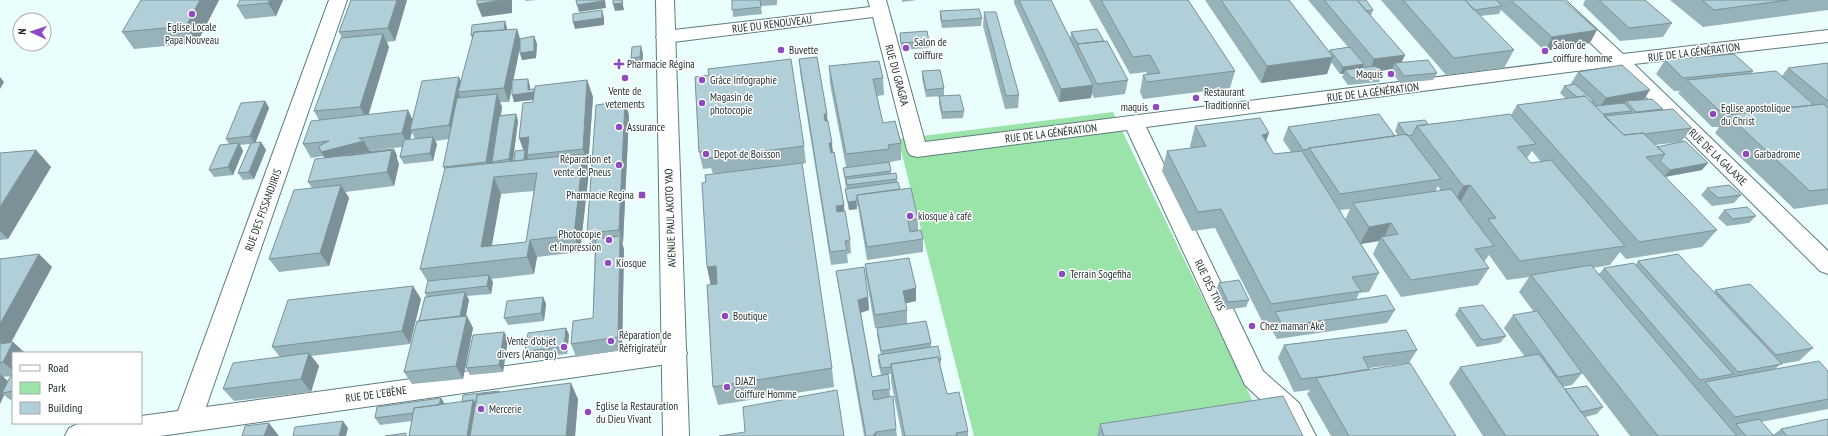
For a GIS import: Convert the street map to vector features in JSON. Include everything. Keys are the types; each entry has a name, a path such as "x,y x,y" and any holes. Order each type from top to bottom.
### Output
{"street":[{"name":"RUE DES FISSANDJIRIS","path":"188,420 338,0"},
{"name":"AVENUE PAUL AKOTO YAO","path":"665,0 676,436"},
{"name":"RUE DE LA GALAXIE","path":"1555,0 1619,60 1828,265"},
{"name":"RUE DU RENOUVEAU","path":"665,37 878,5"},
{"name":"RUE DU GRAGRA","path":"878,5 918,150"},
{"name":"RUE DE LA GÉNÉRATION","path":"918,150 1619,60 1828,36"},
{"name":"RUE DES TIVIS","path":"1132,122 1254,378 1290,411 1303,436"},
{"name":"RUE DE L'EBÈNE","path":"78,436 674,353"}],"green space":[{"name":"Terrain Sogefiha","path":"1113,112 1257,410 1103,436 974,436 898,139"}],"building":[{"path":"141,0 200,0 186,26 122,32"},
{"path":"240,0 270,0 268,3 237,6"},
{"path":"351,0 397,0 388,28 339,32"},
{"path":"477,0 503,0 477,4"},
{"path":"576,0 604,0 604,1 577,5"},
{"path":"613,0 622,0 623,3 613,4"},
{"path":"732,0 760,0 761,7 732,10"},
{"path":"1019,0 1051,0 1093,85 1061,89"},
{"path":"1101,0 1188,0 1235,71 1147,82 1143,75 1160,73 1150,55 1133,57"},
{"path":"1221,0 1289,0 1333,57 1267,66"},
{"path":"1324,0 1357,0 1405,55 1374,59"},
{"path":"1357,0 1366,0 1373,10 1366,11"},
{"path":"1403,0 1465,0 1514,50 1454,58"},
{"path":"1465,0 1496,0 1502,6 1474,10"},
{"path":"1511,0 1563,0 1597,30 1552,37"},
{"path":"1599,0 1645,0 1672,23 1629,28"},
{"path":"1702,0 1788,0 1714,10"},
{"path":"979,9 982,18 942,21 940,11"},
{"path":"602,10 602,18 573,22 573,14"},
{"path":"984,12 996,12 1019,95 1006,96"},
{"path":"505,21 504,30 474,32 473,35 471,35 472,25"},
{"path":"517,29 504,88 458,92 474,32"},
{"path":"1097,29 1104,41 1078,44 1071,32"},
{"path":"927,31 929,41 901,43 900,33"},
{"path":"383,34 360,107 314,111 341,38"},
{"path":"534,36 534,51 520,53 520,39"},
{"path":"1107,41 1128,80 1097,84 1077,44"},
{"path":"641,46 640,57 631,58 632,47"},
{"path":"1350,47 1364,64 1343,67 1330,50"},
{"path":"1734,54 1753,71 1683,78 1665,60"},
{"path":"817,57 827,114 824,114 825,121 828,121 832,143 829,143 831,153 834,152 844,205 836,206 837,212 845,211 850,240 845,241 847,250 830,252 799,59"},
{"path":"791,59 804,146 709,158 709,151 699,152 695,77 709,75 708,69"},
{"path":"1428,60 1437,73 1404,76 1395,63"},
{"path":"879,61 883,78 873,79 883,123 895,121 901,143 888,145 889,149 846,154 829,66"},
{"path":"1828,63 1828,101 1788,68"},
{"path":"1622,65 1650,90 1606,98 1578,72"},
{"path":"1376,66 1382,75 1351,78 1345,70"},
{"path":"940,70 944,88 926,90 922,71"},
{"path":"1776,71 1814,105 1723,114 1687,80"},
{"path":"459,77 449,125 410,130 422,81"},
{"path":"528,79 528,90 535,89 534,92 512,95 512,80"},
{"path":"587,80 583,149 527,155 529,137 519,138 523,103 533,102 535,86"},
{"path":"1575,84 1595,102 1591,102 1585,96 1577,97 1564,86"},
{"path":"497,94 486,162 443,167 457,98"},
{"path":"960,95 964,111 942,112 939,96"},
{"path":"1585,96 1624,135 1643,133 1665,154 1646,157 1717,230 1639,242 1517,105"},
{"path":"1652,99 1663,109 1636,112 1626,101"},
{"path":"265,101 250,136 226,139 241,103"},
{"path":"625,101 619,230 587,233 596,105"},
{"path":"1624,103 1632,111 1603,114 1595,106"},
{"path":"1823,104 1828,108 1828,189 1810,191 1728,115"},
{"path":"1673,109 1692,128 1624,135 1604,116"},
{"path":"408,110 402,133 359,138 364,141 321,152 319,146 329,141 303,144 311,121"},
{"path":"516,114 509,159 492,162 499,116"},
{"path":"1379,114 1395,136 1303,150 1288,127"},
{"path":"1510,114 1536,144 1517,147 1531,163 1551,160 1625,246 1520,261 1488,219 1496,218 1470,185 1463,186 1417,126"},
{"path":"1260,118 1269,133 1262,135 1274,154 1302,151 1379,273 1352,277 1361,291 1271,304 1221,209 1198,212 1167,151 1206,146 1195,126"},
{"path":"1425,120 1428,124 1417,126 1412,135 1408,136 1398,123"},
{"path":"1407,134 1441,179 1340,194 1309,148"},
{"path":"433,137 430,153 400,157 404,140"},
{"path":"1685,141 1708,163 1670,170 1660,161 1665,154 1657,147"},
{"path":"261,142 249,172 238,173 251,143"},
{"path":"239,143 228,167 209,170 220,145"},
{"path":"394,149 393,151 346,156 347,154"},
{"path":"36,150 0,207 0,153"},
{"path":"392,150 387,172 308,182 315,159"},
{"path":"525,150 524,160 514,161 515,151"},
{"path":"583,154 574,235 530,240 527,257 420,269 445,168","holes":["537,173 526,242 481,247 494,177"]},
{"path":"889,162 891,171 845,177 843,168"},
{"path":"802,163 832,368 713,387 707,285 717,284 716,266 707,267 702,183 706,182 705,175"},
{"path":"896,173 897,179 847,185 846,179"},
{"path":"898,182 900,189 857,195 856,201 848,202 845,189"},
{"path":"341,185 320,253 269,259 294,190"},
{"path":"1729,185 1741,195 1718,198 1707,188"},
{"path":"911,188 918,219 908,220 910,232 921,230 923,239 867,247 857,195"},
{"path":"1451,189 1494,246 1475,249 1489,268 1411,280 1381,237 1398,234 1391,223 1369,227 1353,203"},
{"path":"1747,207 1756,216 1733,219 1724,210"},
{"path":"620,236 618,337 571,344 573,321 593,318 596,239"},
{"path":"39,254 0,324 0,259"},
{"path":"1678,254 1782,364 1738,372 1638,261"},
{"path":"909,258 916,288 903,291 907,310 875,315 865,264"},
{"path":"1634,263 1733,374 1700,380 1604,268"},
{"path":"1591,265 1737,436 1658,436 1531,275"},
{"path":"864,267 868,297 858,300 872,377 888,374 890,389 872,391 874,400 893,396 896,429 876,432 873,436 866,436 836,271"},
{"path":"489,275 487,286 425,293 428,281"},
{"path":"1239,280 1249,300 1228,302 1219,283"},
{"path":"1750,284 1813,348 1776,355 1715,290"},
{"path":"413,286 402,331 272,347 288,300"},
{"path":"465,292 460,316 419,321 425,297"},
{"path":"1386,295 1395,310 1283,326 1275,312"},
{"path":"543,297 541,313 504,318 507,301"},
{"path":"1483,305 1506,336 1482,340 1459,308"},
{"path":"1537,311 1582,373 1558,377 1513,315"},
{"path":"467,316 456,366 404,372 417,321"},
{"path":"926,321 931,343 881,351 877,328"},
{"path":"566,328 564,347 525,351 528,333"},
{"path":"1406,330 1417,350 1363,357 1369,369 1335,375 1301,379 1284,345"},
{"path":"504,332 499,365 466,368 473,335"},
{"path":"13,342 3,362 0,363 0,344"},
{"path":"938,346 941,360 939,360 938,357 891,364 891,367 881,368 878,355"},
{"path":"309,353 301,379 223,389 233,363"},
{"path":"1539,354 1599,436 1506,436 1460,367"},
{"path":"938,357 947,394 959,392 968,431 956,433 957,436 905,436 891,364"},
{"path":"1819,361 1828,371 1828,399 1735,417 1705,382"},
{"path":"1410,363 1456,436 1349,436 1316,378"},
{"path":"12,373 12,391 2,393"},
{"path":"571,383 566,436 470,436 477,395"},
{"path":"1587,386 1603,407 1581,412 1565,389"},
{"path":"837,390 844,436 719,436 745,432 743,407"},
{"path":"499,391 477,395 476,403 473,400 462,402 463,395"},
{"path":"1283,396 1303,436 1104,436 1100,424"},
{"path":"441,398 439,405 414,408 413,413 375,418 377,407"},
{"path":"473,400 467,436 409,436 414,408"},
{"path":"1759,419 1774,436 1746,436 1736,424"},
{"path":"1828,419 1828,436 1787,436 1781,429"},
{"path":"343,421 339,436 293,436 295,427"},
{"path":"269,423 264,436 242,436 245,426"},
{"path":"406,433 406,436 385,436"}],"place":[{"name":"Eglise Locale Papa Nouveau","path":"192,14"},
{"name":"Salon de coiffure","path":"906,48"},
{"name":"Buvette","path":"781,50"},
{"name":"Salon de coiffure homme","path":"1545,51"},
{"name":"Pharmacie Régina","path":"619,64"},
{"name":"Maquis","path":"1391,74"},
{"name":"Vente de vetements","path":"625,78"},
{"name":"Grâce Infographie","path":"702,80"},
{"name":"Restaurant Traditionnel","path":"1196,98"},
{"name":"Magasin de photocopie","path":"702,103"},
{"name":"maquis","path":"1156,107"},
{"name":"Eglise apostolique du Christ","path":"1713,114"},
{"name":"Assurance","path":"619,127"},
{"name":"Depot de Boisson","path":"706,154"},
{"name":"Garbadrome","path":"1746,154"},
{"name":"Réparation et vente de Pneus","path":"619,165"},
{"name":"Pharmacie Regina","path":"642,195"},
{"name":"kiosque à café","path":"910,216"},
{"name":"Photocopie et Impression","path":"609,240"},
{"name":"Kiosque","path":"608,263"},
{"name":"Terrain Sogefiha","path":"1062,274"},
{"name":"Boutique","path":"725,316"},
{"name":"Chez maman Aké","path":"1252,326"},
{"name":"Réparation de Réfrigirateur","path":"611,341"},
{"name":"Vente d'objet divers (Anango)","path":"564,347"},
{"name":"DJAZI Coiffure Homme","path":"727,387"},
{"name":"Mercerie","path":"481,409"},
{"name":"Eglise la Restauration du Dieu Vivant","path":"588,412"}]}
